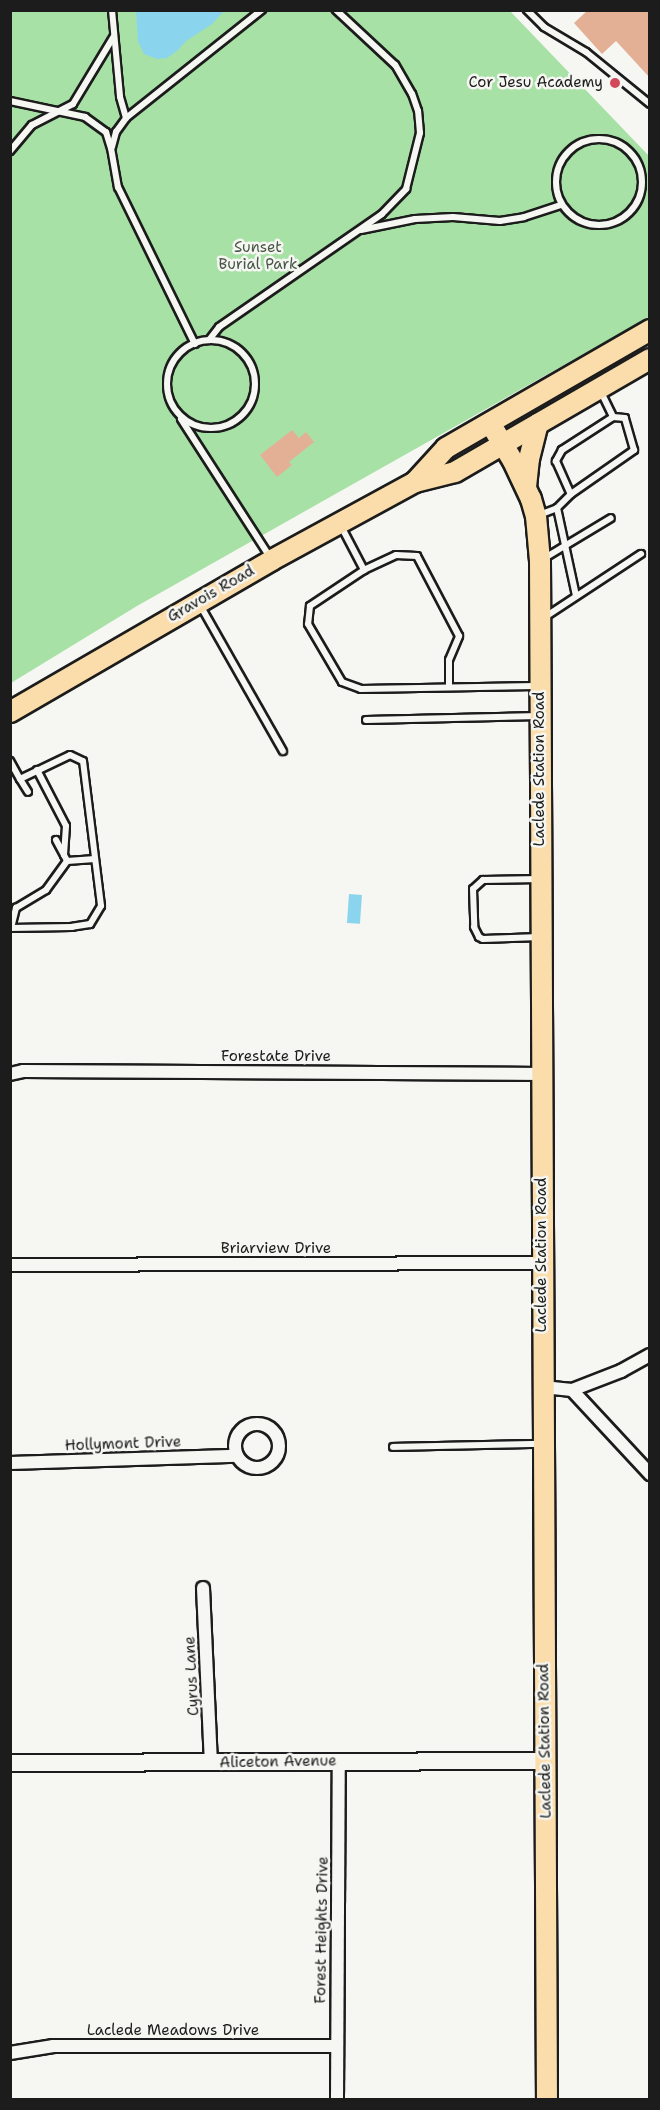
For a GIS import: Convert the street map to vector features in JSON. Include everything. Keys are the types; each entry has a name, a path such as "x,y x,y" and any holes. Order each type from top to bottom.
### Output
{"main road":[{"name":"Gravois Road","path":"415,482 446,448 650,330"},
{"name":"Gravois Road","path":"10,712 198,601 339,523 415,482 455,472 650,359"},
{"name":"Laclede Station Road","path":"490,423 526,487 536,516 540,561 547,2100"},
{"path":"526,487 529,459 538,424"}],"street":[{"name":"Forestate Drive","path":"10,1074 35,1071 542,1074"},
{"name":"Briarview Drive","path":"10,1265 542,1263"},
{"path":"543,1387 572,1390 621,1371 650,1355"},
{"path":"572,1390 650,1474"},
{"name":"Hollymont Drive","path":"10,1463 237,1455"},
{"name":"Cyrus Lane","path":"203,1588 212,1763"},
{"name":"Forest Heights Drive","path":"337,2100 335,2046 339,1761"},
{"name":"Aliceton Avenue","path":"10,1763 546,1761"},
{"name":"Laclede Meadows Drive","path":"10,2053 53,2046 335,2046"}],"lane":[{"path":"112,10 120,97 126,118"},
{"path":"111,148 116,132 126,118 262,10"},
{"path":"209,340 219,327 382,214 406,189 420,133 418,111 412,94 395,65 336,10"},
{"path":"527,10 544,27 586,52 650,104"},
{"path":"10,151 32,126 54,112 73,104 114,36"},
{"path":"10,100 54,112 85,117 106,132 118,188 195,344"},
{"path":"593,140 607,140 621,145 632,154 639,166 642,180 640,194 634,207 624,218 611,224 597,226 583,223 570,215 561,205 556,192 555,177 568,152 579,144 593,140"},
{"path":"358,231 415,219 453,217 500,221 524,217 561,205"},
{"path":"179,415 205,429 219,428 233,423 252,401 256,387 254,372 248,359 231,345 209,340 195,344 178,356 168,375 167,390 171,404 272,560"},
{"path":"599,388 613,417"},
{"path":"536,516 557,508 571,494 634,450 626,418 613,417 562,450 556,461 571,494"},
{"path":"557,508 576,596"},
{"path":"540,561 611,518"},
{"path":"339,523 364,570"},
{"path":"540,620 641,554"},
{"path":"449,687 449,660 459,636 417,556 396,555 364,570 310,606 308,624 342,682 361,689 539,686"},
{"path":"198,601 283,751"},
{"path":"366,720 539,716"},
{"path":"20,780 37,770 70,755 83,761 101,906 90,924 72,927 11,928 16,908 46,890 66,858 66,826 37,770"},
{"path":"10,761 28,792"},
{"path":"56,840 66,858"},
{"path":"66,858 95,859"},
{"path":"540,879 483,880 473,889 474,927 479,937 483,939 540,937"},
{"path":"393,1447 543,1444"}],"green space":[{"name":"Sunset Burial Park","path":"11,11 510,11 649,156 649,317 137,606 11,683"}],"water":[{"path":"136,10 224,11 212,24 186,41 177,51 167,58 157,59 144,54 138,41"},
{"path":"349,894 362,895 360,924 347,923"}],"building":[{"name":"Cor Jesu Academy","path":"588,10 650,10 650,78 616,41 602,54 574,23"},
{"path":"292,430 299,438 306,432 314,442 289,462 292,465 277,477 260,455"}],"place":[{"name":"Cor Jesu Academy","path":"615,83"}]}
